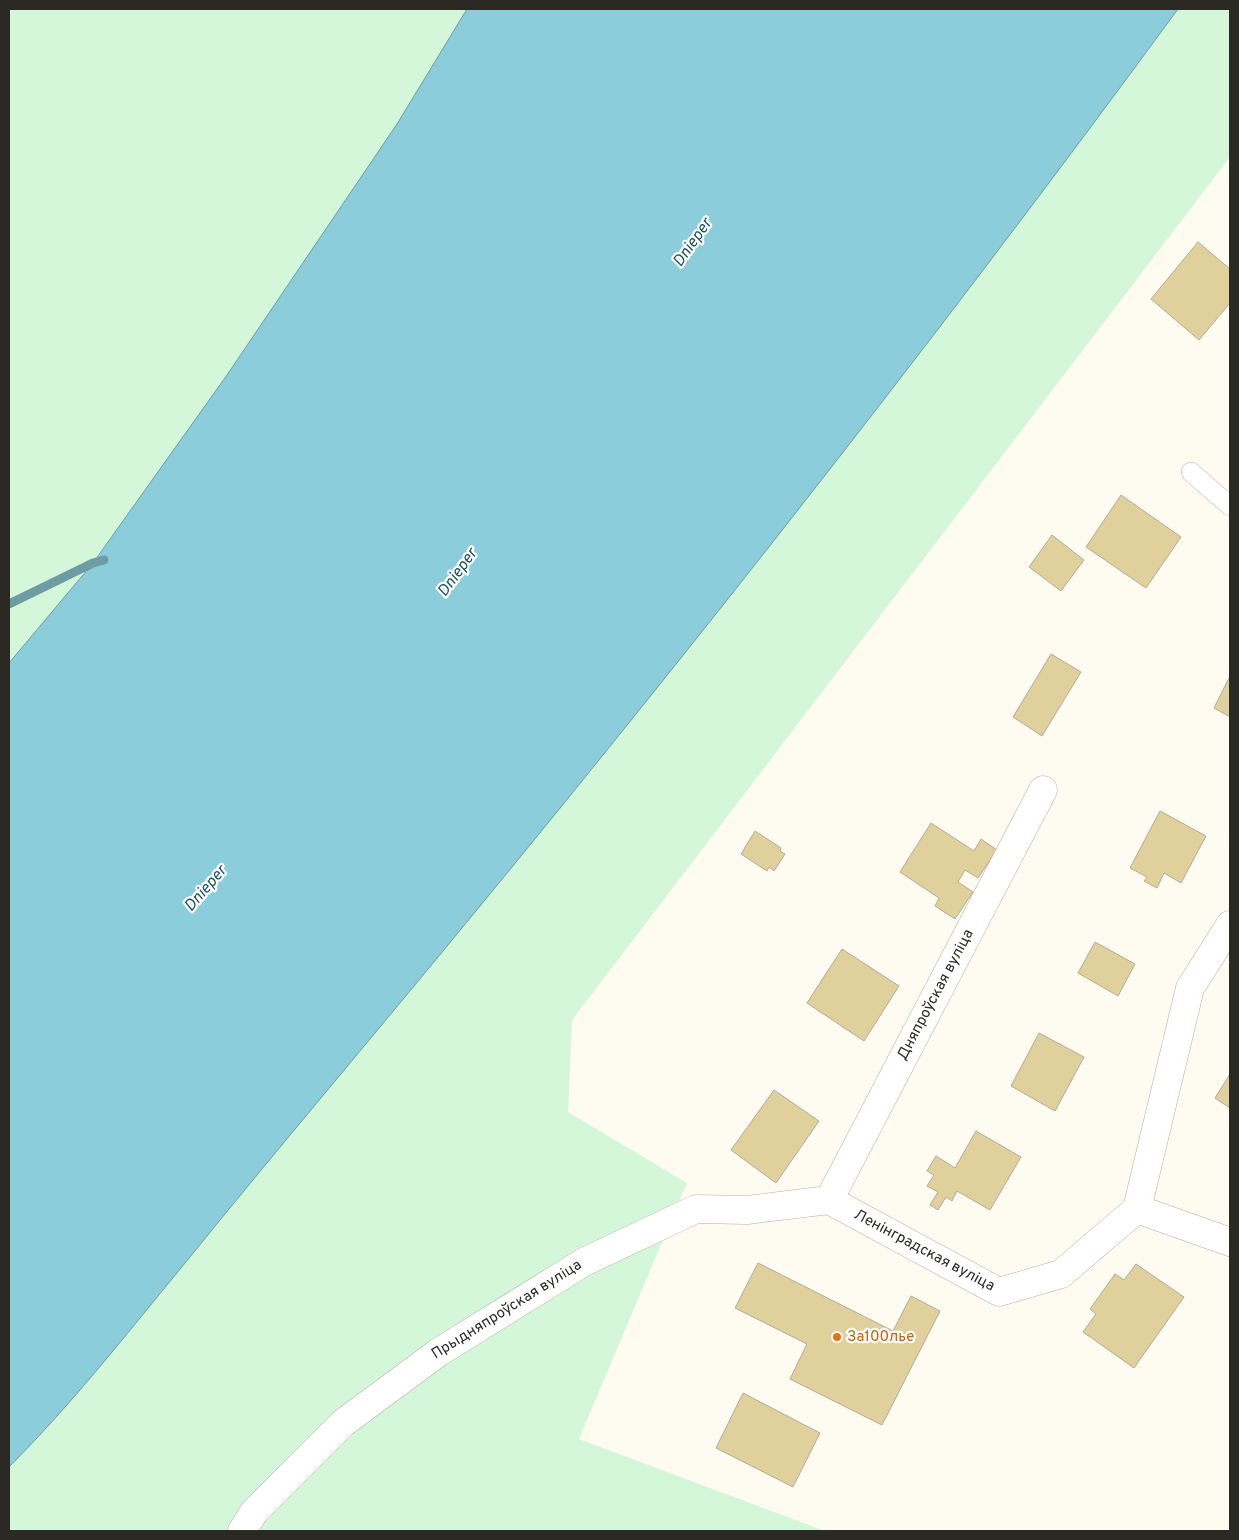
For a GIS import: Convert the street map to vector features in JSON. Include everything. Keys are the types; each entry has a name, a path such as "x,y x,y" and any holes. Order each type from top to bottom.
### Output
{"street":[{"name":"Дняпроўская вуліца","path":"829,1200 1043,790"},
{"path":"1230,925 1190,988 1137,1209 1230,1242"},
{"name":"Ленінградская вуліца","path":"829,1200 999,1292 1061,1274 1137,1209"},
{"name":"Прыдняпроўская вуліца","path":"242,1531 254,1512 343,1423 439,1352 584,1262 696,1209 746,1210 829,1200"}],"lane":[{"path":"1190,472 1230,506"}],"green space":[{"path":"9,9 467,9 397,124 227,375 93,563 9,663"},
{"path":"1178,9 1230,9 1230,157 572,1020 568,1112 687,1183 579,1439 825,1531 9,1531 9,1467 76,1395 466,923 674,666 879,406 1080,142"}],"water":[{"name":"Dnieper","path":"467,9 1178,9 1080,142 879,406 674,666 466,923 76,1395 9,1467 9,663 93,563 227,375 397,124"}],"building":[{"path":"1198,242 1230,269 1230,303 1199,340 1151,299"},
{"path":"1121,495 1181,537 1146,588 1086,547"},
{"path":"1052,535 1084,560 1061,591 1029,567"},
{"path":"1051,654 1081,672 1042,736 1013,717"},
{"path":"1230,676 1230,717 1214,708"},
{"path":"1160,811 1206,836 1181,883 1164,873 1157,888 1144,881 1147,877 1130,868"},
{"path":"931,823 974,851 981,839 997,850 978,878 965,870 958,882 973,892 955,919 935,906 939,898 900,872"},
{"path":"755,831 781,848 780,851 785,854 774,871 769,867 767,871 741,854"},
{"path":"1095,942 1135,964 1118,996 1078,973"},
{"path":"842,949 899,986 864,1041 807,1003"},
{"path":"1039,1033 1084,1057 1055,1111 1011,1086"},
{"path":"1230,1074 1230,1108 1215,1098"},
{"path":"774,1090 819,1121 776,1183 731,1150"},
{"path":"976,1131 1021,1157 990,1210 957,1191 952,1201 946,1197 938,1210 930,1205 938,1192 927,1186 934,1175 927,1171 936,1156 955,1168"},
{"path":"758,1263 893,1331 911,1296 940,1311 882,1425 790,1379 807,1344 735,1308"},
{"path":"1136,1264 1184,1297 1134,1368 1083,1332 1096,1314 1090,1309 1115,1274 1124,1280"},
{"path":"743,1393 820,1433 793,1487 716,1448"}],"waterway":[{"path":"9,604 93,563 104,560"}],"place":[{"name":"За100лье","path":"837,1337"}]}
